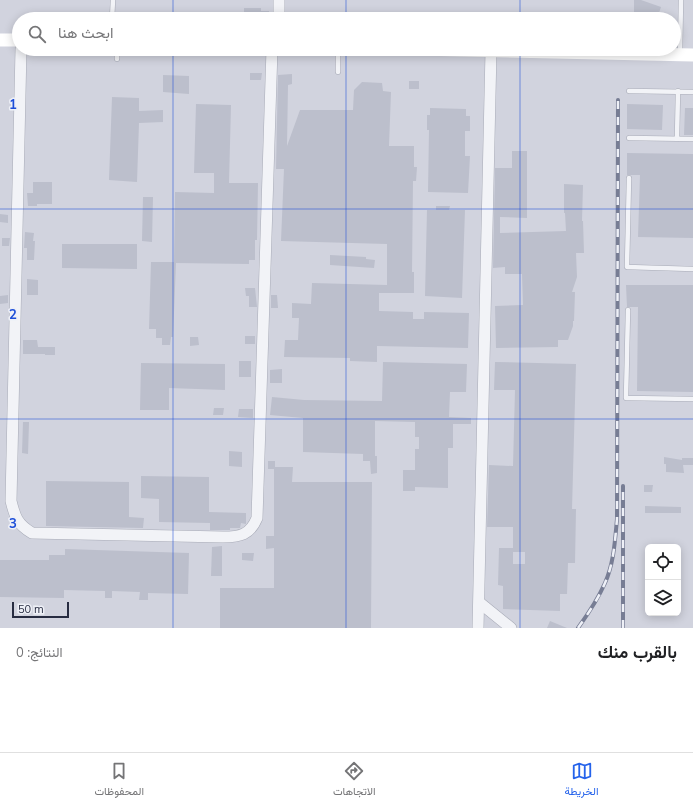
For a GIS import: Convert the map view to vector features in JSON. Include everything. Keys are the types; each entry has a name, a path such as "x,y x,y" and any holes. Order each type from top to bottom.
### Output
{"main road":[{"path":"0,40 12,40"},
{"path":"681,55 693,56"}],"street":[{"path":"279,0 279,12"},
{"path":"21,56 23,110 11,501 15,517 22,527 32,533 235,537 246,533 253,527 257,518 272,56"},
{"path":"478,628 480,603 492,56"},
{"path":"480,603 511,628"}],"lane":[{"path":"112,12 113,0"},
{"path":"681,0 681,12"},
{"path":"338,56 338,72"},
{"path":"629,91 693,92"},
{"path":"677,138 678,91"},
{"path":"629,138 693,139"},
{"path":"629,178 627,267 693,269"},
{"path":"628,310 626,398 693,399"}],"shaded area":[{"path":"0,0 693,0 693,628 0,628"}],"building":[{"path":"634,0 641,0 661,7 659,12 634,12"},
{"path":"244,8 261,8 261,11 269,11 269,12 244,12"},
{"path":"250,73 262,73 261,80 250,80"},
{"path":"292,74 292,84 288,85 287,146 300,110 353,110 354,90 362,82 382,83 383,91 391,92 389,146 414,146 414,167 417,167 416,181 413,181 412,272 414,272 414,293 379,293 379,311 413,312 413,319 424,319 424,312 469,313 468,348 377,346 377,362 350,361 350,358 284,357 285,340 298,340 299,318 292,318 292,303 311,304 312,283 387,285 387,244 281,241 284,169 276,169 278,75"},
{"path":"163,75 189,76 189,94 163,92"},
{"path":"409,81 419,81 419,89 409,89"},
{"path":"112,97 139,98 139,111 163,110 163,122 139,123 137,182 109,180"},
{"path":"196,104 231,105 229,183 258,183 257,240 255,240 255,260 249,260 249,264 176,263 173,337 171,337 170,345 162,345 162,338 156,338 156,329 149,329 151,262 174,262 175,192 214,193 214,173 194,173"},
{"path":"627,104 663,105 662,130 627,129"},
{"path":"430,108 466,109 466,116 470,116 470,131 465,131 465,156 470,156 468,193 428,192 429,130 427,130 427,115 430,115"},
{"path":"685,108 693,108 693,135 684,135"},
{"path":"512,151 527,151 527,218 500,217 500,233 566,231 564,213 564,184 583,185 582,221 584,253 576,253 577,277 572,292 575,292 574,321 568,340 558,340 558,347 496,348 495,306 523,305 522,274 505,274 505,267 493,268 495,168 512,168"},
{"path":"627,153 693,154 693,238 638,237 640,175 627,175"},
{"path":"33,182 52,182 52,204 37,204 37,206 28,206 27,193 33,193"},
{"path":"143,197 153,197 152,242 142,241"},
{"path":"436,206 450,206 449,210 465,210 462,298 425,296 427,210 436,210"},
{"path":"0,214 8,215 8,223 0,222"},
{"path":"25,232 34,233 34,260 27,260 27,248 24,248"},
{"path":"2,238 10,238 9,246 2,246"},
{"path":"62,244 137,244 137,269 62,268"},
{"path":"330,255 366,257 366,259 375,260 374,268 330,265"},
{"path":"27,279 38,280 38,295 27,295"},
{"path":"626,285 693,285 693,392 637,391 638,307 627,307"},
{"path":"245,288 255,288 257,307 249,307 249,296 246,296"},
{"path":"8,295 8,303 0,304 0,296"},
{"path":"271,295 277,295 278,308 271,308"},
{"path":"245,336 255,336 255,344 245,344"},
{"path":"190,337 198,337 199,345 190,346"},
{"path":"23,340 37,340 38,347 55,347 55,355 23,354"},
{"path":"239,361 251,361 251,377 239,377"},
{"path":"383,362 467,364 466,392 450,392 449,417 471,418 471,424 453,424 453,448 448,448 448,488 415,487 415,491 403,491 403,470 415,470 415,449 419,449 419,437 415,437 415,422 375,421 375,456 377,456 377,473 371,474 370,461 363,461 363,454 303,452 303,418 270,415 272,397 304,400 382,401"},
{"path":"495,362 576,364 572,509 576,509 575,563 568,563 567,594 560,594 560,611 503,609 503,586 498,585 499,548 513,548 513,527 487,527 489,465 513,466 515,390 494,390","holes":["513,552 525,552 525,564 513,564"]},
{"path":"141,363 225,364 225,390 169,388 169,410 140,410"},
{"path":"282,369 282,383 270,383 270,370"},
{"path":"214,408 224,408 223,415 213,415"},
{"path":"239,409 253,409 253,418 238,417"},
{"path":"23,422 29,422 28,454 22,453"},
{"path":"229,451 242,452 242,467 229,466"},
{"path":"664,457 682,460 682,458 693,458 693,465 683,465 684,473 666,472"},
{"path":"268,461 275,461 275,467 293,467 292,482 372,482 371,628 220,628 220,588 274,588 274,548 266,549 266,536 274,536 274,469 268,469"},
{"path":"141,476 209,477 209,512 246,513 246,524 241,523 240,528 230,528 230,530 210,530 210,523 159,522 159,499 141,498"},
{"path":"46,481 129,482 129,517 144,518 143,528 46,526"},
{"path":"644,485 653,485 652,492 644,492"},
{"path":"645,506 681,507 681,513 645,513"},
{"path":"222,546 222,576 211,576 212,547"},
{"path":"65,549 189,553 188,594 148,593 148,600 139,600 140,592 112,591 112,598 105,598 105,591 64,590 64,598 0,597 0,560 49,560 49,555 65,555"},
{"path":"242,553 254,553 253,561 242,560"},
{"path":"550,621 567,628 547,628"}],"railway":[{"path":"578,628 596,601 608,575 614,551 617,519 618,100"},
{"path":"623,486 623,628"}]}
